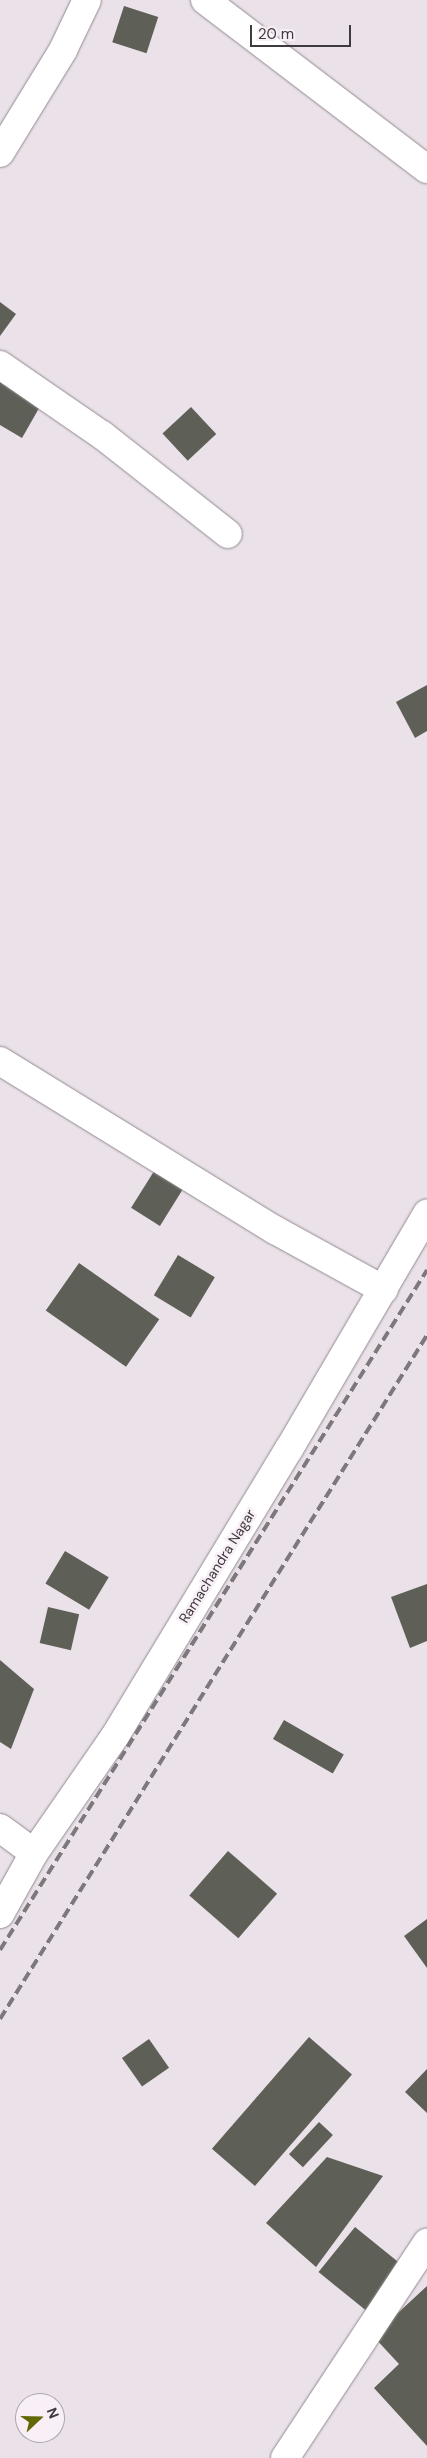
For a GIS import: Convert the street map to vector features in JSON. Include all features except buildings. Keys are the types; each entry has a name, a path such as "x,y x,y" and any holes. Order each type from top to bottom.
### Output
{"street":[{"path":"0,153 63,50 87,0"},
{"path":"205,0 427,169"},
{"path":"0,366 102,435 228,534"},
{"path":"0,1061 275,1230 384,1290"},
{"name":"Ramachandra Nagar","path":"0,1914 34,1854 115,1736 384,1290 427,1214"},
{"path":"0,1828 34,1854"},
{"path":"284,2458 427,2243"}],"railway":[{"path":"0,1950 427,1270"},
{"path":"0,2019 427,1335"}]}
